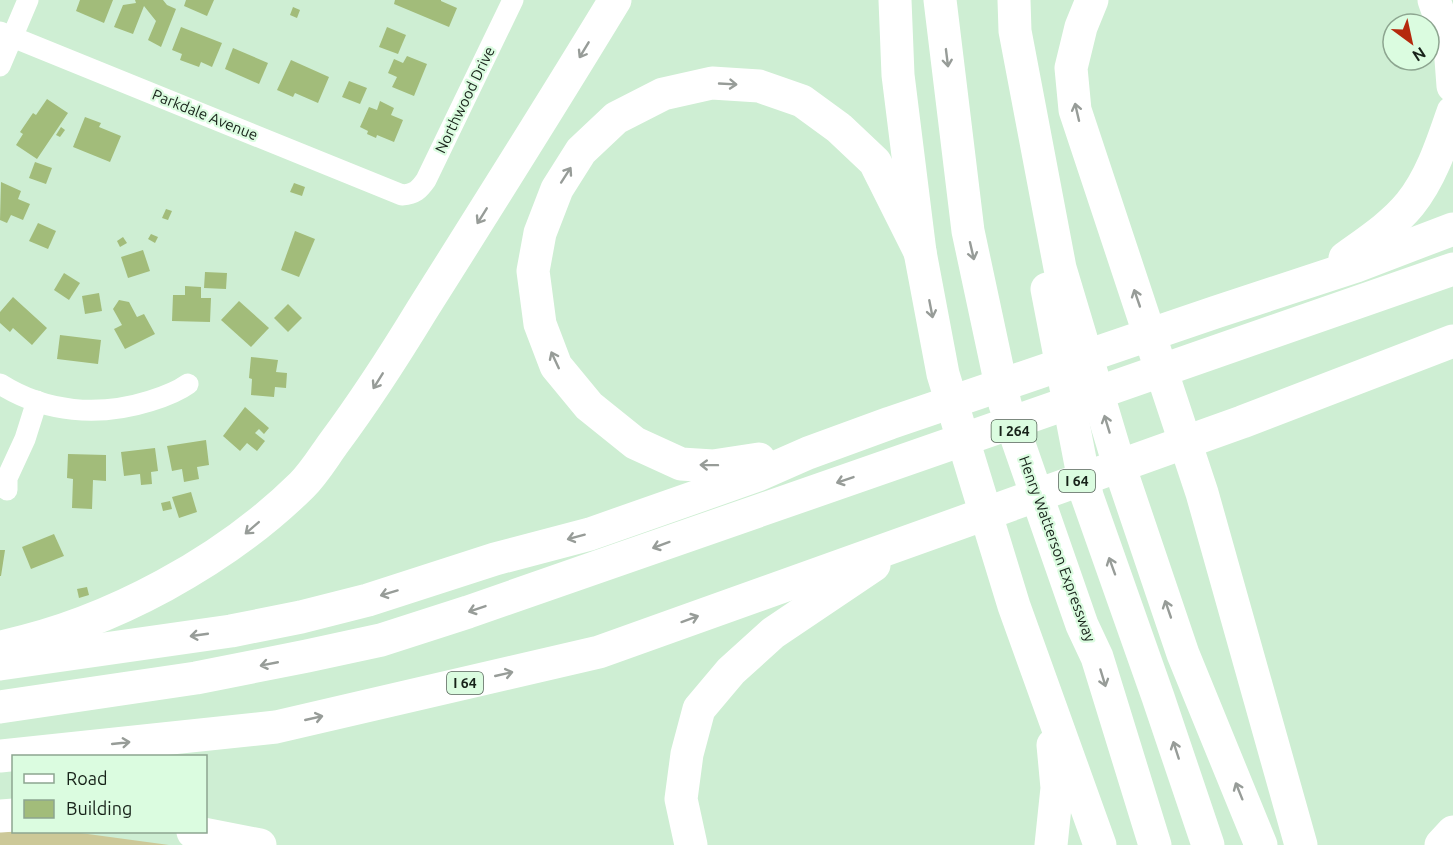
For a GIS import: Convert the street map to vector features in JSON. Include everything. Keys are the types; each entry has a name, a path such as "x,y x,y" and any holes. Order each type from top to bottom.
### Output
{"highway":[{"path":"0,647 31,640 77,624 158,590 242,537 303,484 365,401 615,0"},
{"path":"895,0 898,75 920,252 946,386 1014,606 1100,845"},
{"name":"Henry Watterson Expressway","path":"940,0 968,231 1005,404 1082,625 1097,657 1155,845"},
{"path":"999,0 1026,181 1087,496 1208,845"},
{"path":"1014,0 1015,31 1063,279 1119,465 1183,654 1261,845"},
{"path":"1092,0 1081,27 1071,68 1076,110 1202,493 1301,845"},
{"path":"1434,0 1449,46 1453,86"},
{"path":"808,453 713,466 681,464 635,443 589,406 556,366 540,324 533,271 540,233 557,189 581,151 616,118 653,99 663,94 712,83 759,86 802,101 839,128 875,162 920,252"},
{"path":"1314,279 1380,233 1410,204 1438,157 1453,112"},
{"path":"0,664 231,631 301,617 368,600 495,560 590,534 758,475 808,453 890,423 1356,266 1453,229"},
{"path":"0,707 196,678 381,640 468,612 1453,269"},
{"name":"I 64","path":"0,756 276,727 599,652 1242,422 1453,341"},
{"path":"691,845 681,799 687,754 699,708 731,671 773,633 913,539"},
{"path":"1049,701 1057,788 1051,845"},
{"path":"1441,845 1453,832"},
{"path":"204,833 261,845"}],"street":[{"path":"0,66 6,34 28,0"},
{"name":"Northwood Drive","path":"411,194 418,191 426,180 513,0"},
{"name":"Parkdale Avenue","path":"6,34 402,195 411,194"},
{"path":"0,384 14,393 69,410 104,411 127,408 157,399 188,384"},
{"path":"7,490 8,478 25,439 37,401"}],"shaded area":[{"path":"0,832 12,832 80,833 169,845 0,845"}],"building":[{"path":"80,0 113,0 104,23 76,11"},
{"path":"135,0 163,0 167,5 176,9 161,47 148,40 156,21 144,6 133,34 114,27 123,5 136,3"},
{"path":"186,0 214,0 207,16 184,6"},
{"path":"395,0 441,0 457,8 449,27 394,4"},
{"path":"293,7 300,10 297,18 290,15"},
{"path":"181,27 222,43 212,67 201,62 199,67 180,60 182,54 172,50"},
{"path":"387,27 406,35 398,54 379,47"},
{"path":"233,48 268,63 259,84 225,69"},
{"path":"407,56 427,64 414,96 392,87 397,77 388,73 394,59 403,63"},
{"path":"291,60 329,77 318,103 295,93 293,97 277,90"},
{"path":"349,81 367,88 360,104 342,97"},
{"path":"47,99 68,113 37,159 16,145 23,134 20,132 33,113 36,115"},
{"path":"380,101 394,108 391,115 403,120 394,142 377,135 376,138 367,134 368,131 360,127 369,107 377,110"},
{"path":"85,117 101,123 99,127 121,136 110,162 73,147"},
{"path":"61,127 65,130 60,137 56,135"},
{"path":"35,162 52,168 46,184 29,178"},
{"path":"1,182 21,191 18,199 30,204 23,220 11,215 7,223 0,220"},
{"path":"294,183 305,187 302,196 290,192"},
{"path":"166,209 172,211 168,220 162,218"},
{"path":"38,223 56,231 48,249 29,241"},
{"path":"295,231 315,239 299,277 281,270"},
{"path":"151,234 158,237 155,243 148,239"},
{"path":"123,237 127,243 120,247 117,241"},
{"path":"143,250 150,271 128,278 121,257"},
{"path":"205,272 227,273 226,289 204,288"},
{"path":"64,273 80,283 69,300 54,290"},
{"path":"185,286 201,287 201,298 211,298 210,322 172,321 173,295 185,295"},
{"path":"99,293 102,311 85,314 82,296"},
{"path":"13,297 47,328 32,345 13,328 10,332 0,323 0,312"},
{"path":"119,300 129,302 137,317 144,314 155,334 125,349 114,329 122,325 113,309"},
{"path":"239,301 269,328 251,347 221,320"},
{"path":"288,304 302,318 288,332 274,318"},
{"path":"60,335 101,340 98,364 57,359"},
{"path":"251,357 278,360 276,372 287,373 286,388 275,387 274,397 251,395 252,379 249,378"},
{"path":"245,407 269,428 264,434 259,429 255,433 265,441 257,451 247,443 240,451 223,436"},
{"path":"206,440 209,465 197,467 199,479 184,482 182,469 172,471 167,446"},
{"path":"155,448 158,471 151,472 152,484 141,485 140,474 124,476 121,452"},
{"path":"68,454 106,455 106,481 93,480 92,509 72,508 73,479 67,478"},
{"path":"191,492 197,512 179,518 172,497"},
{"path":"170,501 172,509 163,511 161,503"},
{"path":"54,534 64,556 31,569 22,547"},
{"path":"0,550 5,550 1,576 0,576"},
{"path":"87,587 89,595 79,598 77,589"}]}
